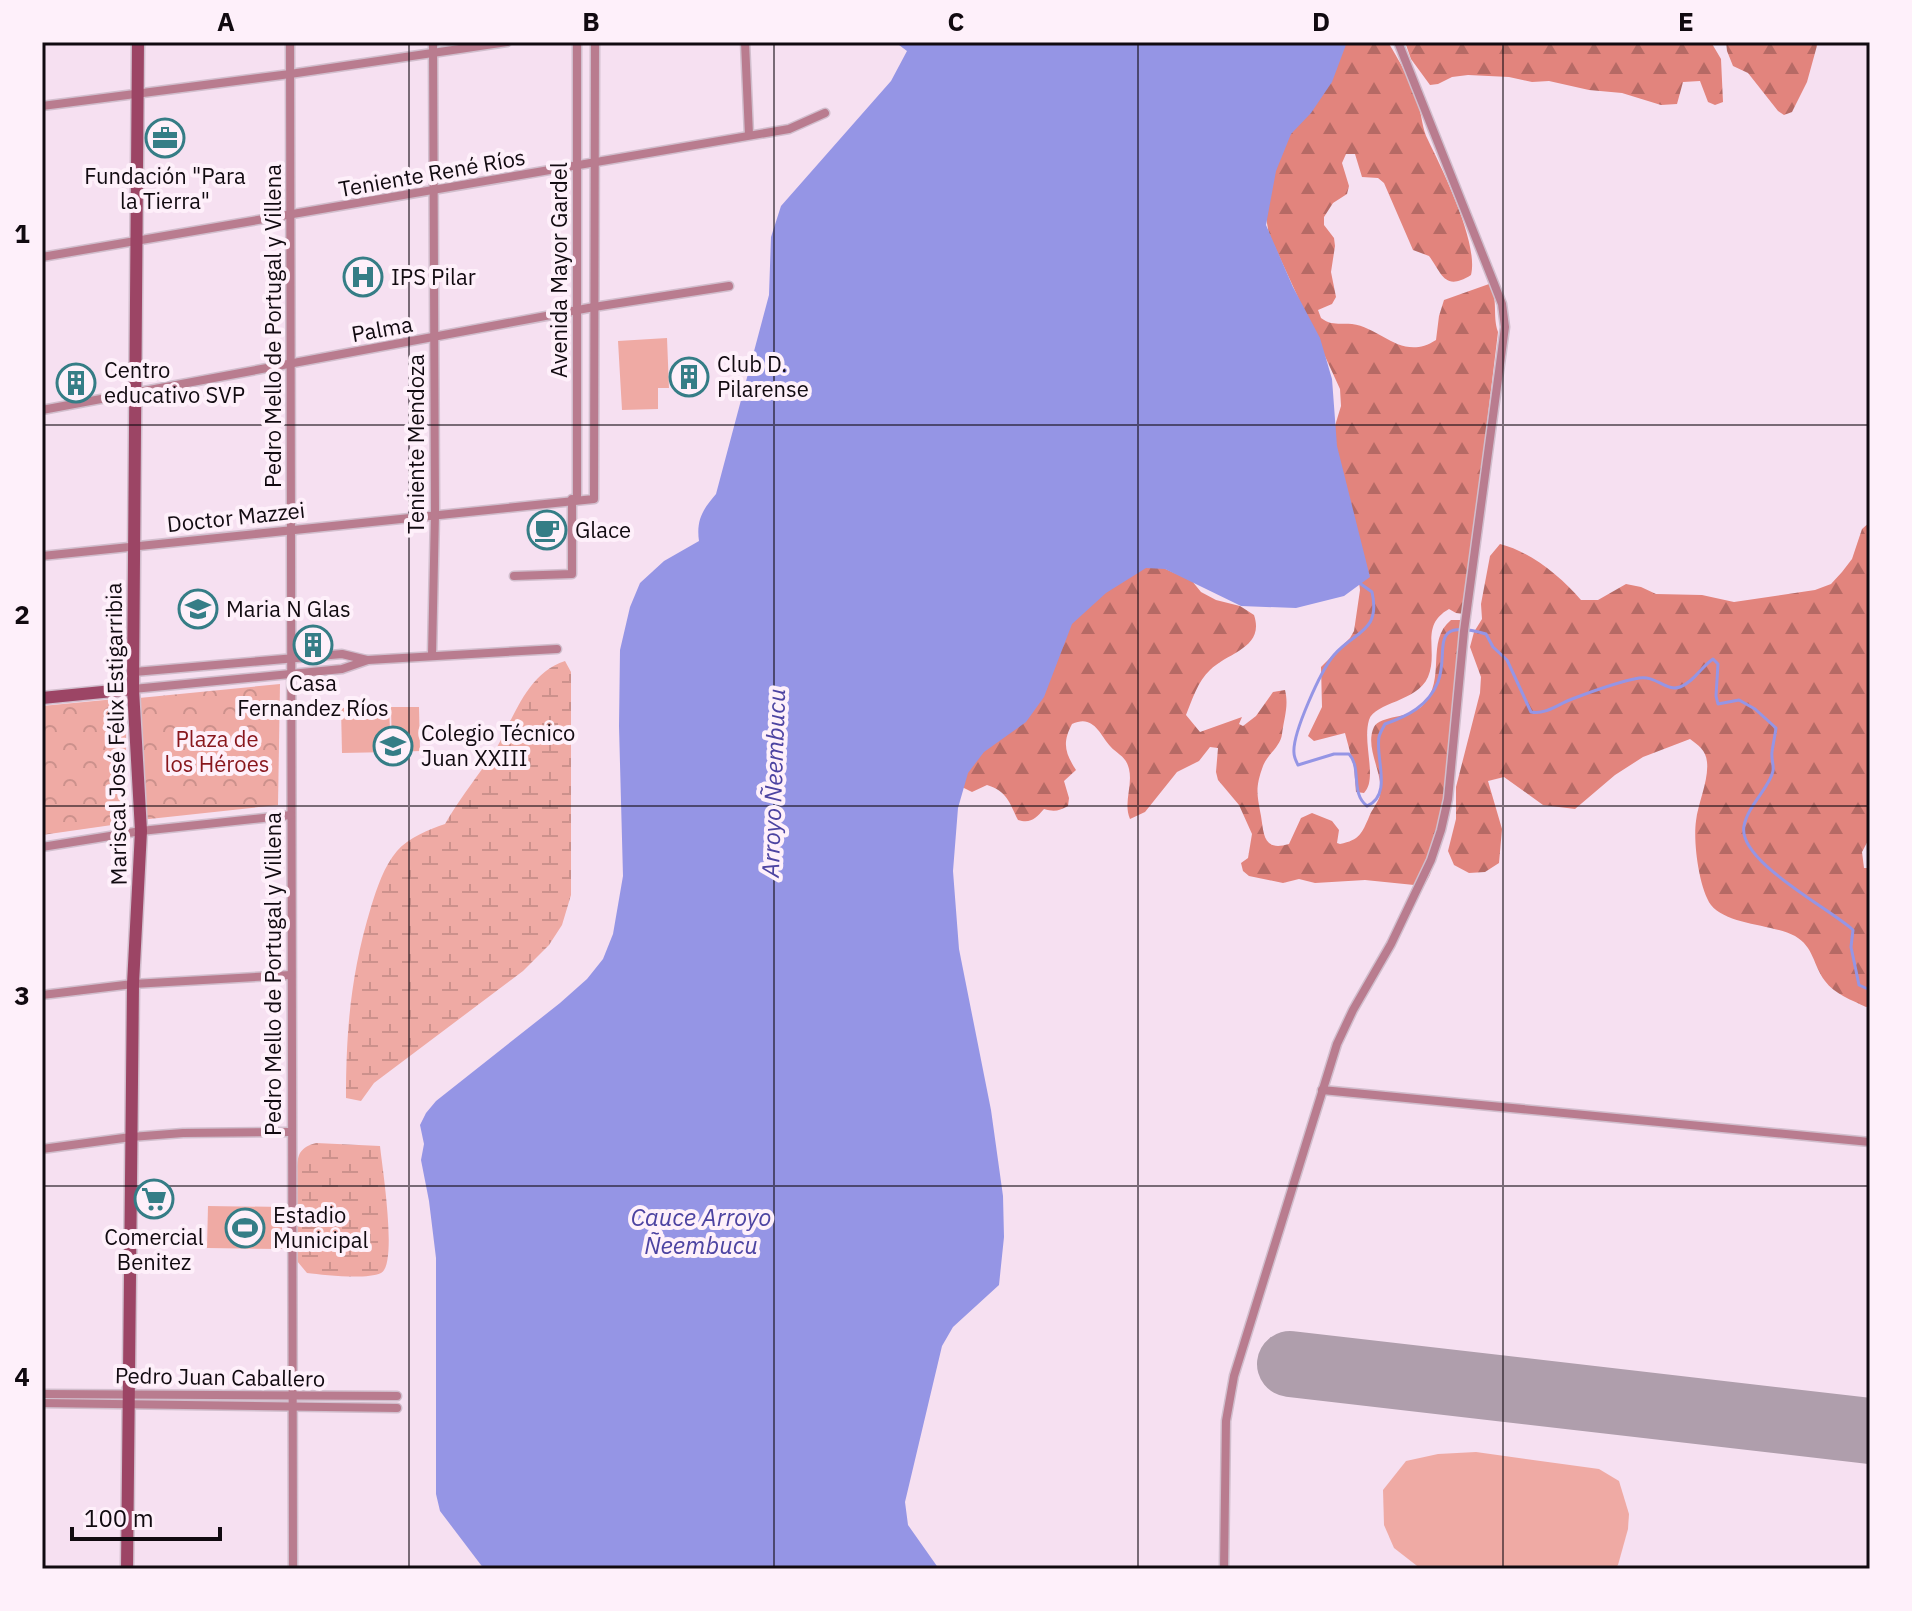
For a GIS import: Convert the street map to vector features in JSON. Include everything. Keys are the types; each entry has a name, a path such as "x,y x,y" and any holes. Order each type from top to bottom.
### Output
{"main road":[{"name":"Mariscal José Félix Estigarribia","path":"127,1569 133,984 141,831 133,689 138,42"},
{"path":"42,698 133,689"}],"street":[{"name":"Pedro Mello de Portugal y Villena","path":"290,42 293,1569"},
{"path":"42,106 290,74 433,47 507,42"},
{"name":"Avenida Mayor Gardel","path":"514,576 572,574 577,310 577,42"},
{"name":"Avenida Mayor Gardel","path":"594,499 595,42"},
{"path":"745,42 749,135"},
{"path":"1225,1569 1224,1492 1229,1392 1342,1033 1391,944 1431,860 1448,799 1464,631 1505,327 1502,304 1398,42"},
{"name":"Teniente Mendoza","path":"432,655 435,514 433,47"},
{"name":"Teniente René Ríos","path":"42,257 789,129 825,113"},
{"name":"Palma","path":"42,410 577,310 729,286"},
{"name":"Doctor Mazzei","path":"42,556 594,499"},
{"path":"133,689 342,669 368,660 557,649"},
{"path":"134,672 342,654 368,660"},
{"path":"42,847 141,831 291,815"},
{"path":"42,995 133,984 291,975"},
{"path":"1322,1090 1870,1142"},
{"path":"42,1149 183,1133 291,1132"},
{"name":"Pedro Juan Caballero","path":"42,1394 397,1408"},
{"name":"Pedro Juan Caballero","path":"42,1403 130,1398 397,1396"}],"green space":[{"path":"1323,42 1388,42 1412,87 1426,136 1458,206 1472,261 1471,275 1455,282 1445,278 1429,256 1413,250 1384,183 1378,178 1362,177 1355,154 1346,154 1342,163 1349,186 1347,194 1333,203 1324,217 1324,225 1334,238 1331,272 1336,297 1332,304 1318,310 1321,318 1332,323 1363,327 1402,346 1424,346 1436,340 1444,300 1489,284 1494,296 1498,332 1464,614 1449,609 1435,623 1431,667 1423,685 1379,709 1369,720 1370,779 1364,793 1356,792 1354,767 1345,733 1314,741 1308,736 1322,707 1321,667 1354,631 1360,590 1347,537 1334,429 1341,406 1340,389 1269,234 1263,202"},
{"path":"1405,42 1711,42 1721,59 1723,102 1715,105 1708,102 1700,81 1683,82 1677,104 1661,105 1622,93 1509,77 1468,75 1430,85 1411,59"},
{"path":"1726,42 1818,42 1807,82 1792,112 1784,115 1778,111 1748,73 1733,66"},
{"path":"667,338 669,388 658,388 658,409 622,410 618,341"},
{"path":"1870,522 1870,837 1862,852 1864,868 1870,868 1870,1006 1849,999 1829,986 1806,945 1795,936 1728,917 1711,905 1700,876 1695,841 1707,762 1703,751 1690,739 1643,757 1615,775 1575,809 1543,805 1504,777 1488,781 1502,829 1499,863 1485,872 1469,873 1454,865 1448,851 1456,819 1456,787 1480,693 1481,677 1470,647 1482,619 1481,604 1490,556 1500,544 1544,566 1581,600 1598,600 1626,584 1656,594 1702,595 1734,602 1815,590 1831,584 1852,559 1862,529"},
{"path":"1148,561 1192,581 1201,592 1216,600 1240,606 1254,615 1256,626 1250,642 1206,674 1186,715 1200,732 1242,717 1239,724 1243,726 1256,716 1273,692 1285,690 1286,707 1281,738 1265,762 1258,786 1264,835 1274,846 1289,844 1301,818 1312,813 1332,821 1339,830 1337,843 1347,842 1359,835 1380,795 1371,743 1374,727 1382,720 1411,713 1423,705 1434,684 1437,649 1443,629 1451,620 1464,620 1449,785 1430,875 1424,886 1365,880 1315,883 1299,879 1283,883 1249,876 1243,871 1241,863 1248,858 1252,834 1239,805 1218,780 1218,748 1210,747 1199,761 1177,772 1145,812 1130,819 1127,807 1128,765 1095,726 1085,721 1072,724 1067,737 1067,753 1076,770 1064,781 1069,798 1065,808 1054,811 1044,809 1033,819 1018,820 1010,803 994,787 987,785 972,792 958,785 1056,624"},
{"path":"565,661 571,672 571,895 562,925 549,945 523,971 374,1083 361,1101 346,1098 354,978 364,931 385,870 392,857 407,842 445,824 491,757 529,689 539,677"},
{"name":"Plaza de los Héroes","path":"280,684 278,805 140,820 139,698"},
{"path":"126,698 126,823 42,835 42,706"},
{"path":"391,707 419,707 420,751 392,752"},
{"path":"341,708 389,708 391,752 342,753"},
{"path":"316,1143 380,1146 389,1235 386,1266 381,1273 355,1277 307,1273 297,1261 298,1160 303,1149"},
{"name":"Estadio Municipal","path":"208,1206 282,1207 282,1249 207,1248"},
{"path":"1476,1452 1599,1469 1619,1481 1629,1514 1618,1565 1614,1569 1421,1569 1394,1548 1384,1525 1383,1490 1406,1461 1438,1454"}],"water":[{"name":"Cauce Arroyo Ñeembucu","path":"895,42 1347,42 1332,82 1311,113 1291,134 1276,171 1266,225 1320,338 1332,379 1337,446 1370,577 1344,596 1296,608 1241,606 1165,569 1146,568 1106,593 1072,624 1044,697 1026,722 984,752 968,773 958,808 953,871 959,949 991,1110 1003,1196 1004,1237 999,1285 953,1327 942,1346 905,1502 908,1525 939,1569 484,1569 440,1511 436,1494 436,1258 421,1160 424,1144 420,1125 436,1101 560,1003 587,979 603,959 613,934 623,876 620,650 630,607 640,583 664,561 699,541 700,521 716,494 769,295 771,237 781,206 891,81 907,51"}],"waterway":[{"path":"1358,582 1372,592 1373,615 1364,630 1334,655 1315,688 1295,744 1294,754 1298,765 1334,754 1349,754 1355,766 1362,801 1367,806 1375,801 1381,785 1378,746 1381,732 1385,724 1409,714 1429,698 1438,682 1444,640 1455,630 1486,634 1493,647 1507,660 1531,712 1536,713 1639,678 1680,687 1713,659 1718,664 1718,704 1739,700 1755,709 1776,728 1773,771 1746,818 1746,840 1769,868 1853,930 1851,947 1859,985 1870,990"}],"runway":[{"path":"1290,1364 1870,1431"}],"place":[{"name":"Fundación \"Para la Tierra\"","path":"165,138"},
{"name":"IPS Pilar","path":"363,277"},
{"name":"Club D. Pilarense","path":"689,377"},
{"name":"Centro educativo SVP","path":"76,383"},
{"name":"Glace","path":"547,530"},
{"name":"Maria N Glas","path":"198,609"},
{"name":"Casa Fernandez Ríos","path":"313,645"},
{"name":"Colegio Técnico Juan XXIII","path":"393,746"},
{"name":"Comercial Benitez","path":"154,1199"},
{"name":"Estadio Municipal","path":"245,1228"}],"water label":[{"name":"Arroyo Ñeembucu","path":"774,783"}]}
